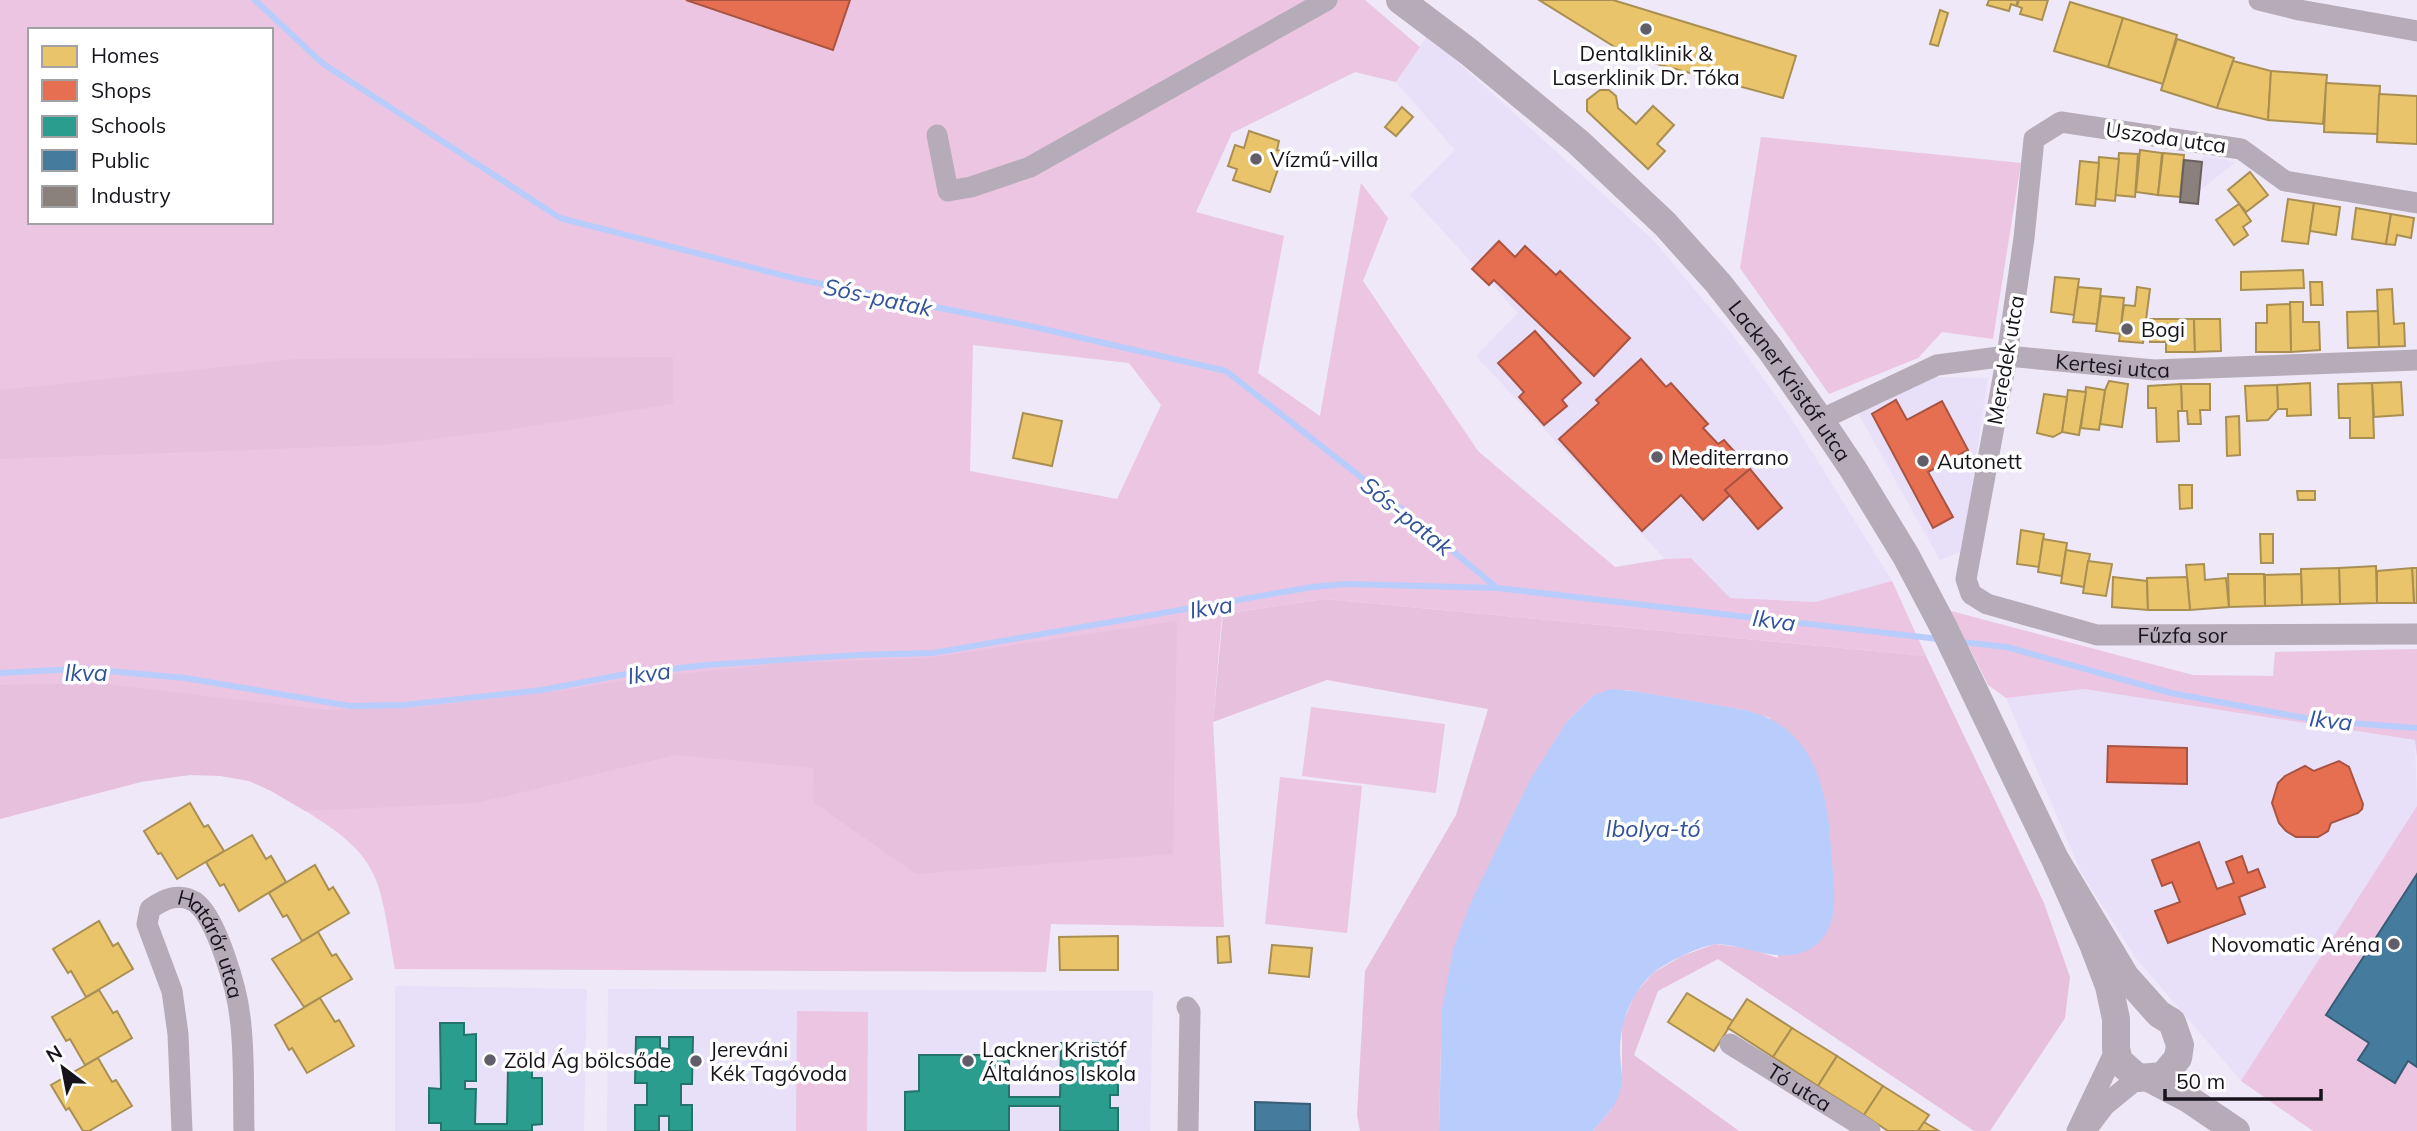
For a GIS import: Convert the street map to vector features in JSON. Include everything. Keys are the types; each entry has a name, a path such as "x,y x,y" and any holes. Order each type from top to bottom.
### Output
{"street":[{"path":"937,135 948,191 983,183 1030,167 1301,7 1326,0"},
{"name":"Lackner Kristóf utca","path":"1400,0 1469,52 1578,142 1665,224 1727,294 1820,420 1906,556 1944,628 2054,859 2109,986 2116,1019 2119,1061 2144,1078 2187,1098 2237,1131"},
{"path":"2259,0 2417,31"},
{"name":"Uszoda utca","path":"2034,139 2062,122 2241,149 2285,181 2417,203"},
{"name":"Meredek utca","path":"1966,579 2007,356 2024,238 2034,139"},
{"name":"Kertesi utca","path":"1820,420 1937,365 2007,356 2154,370 2417,360"},
{"name":"Fűzfa sor","path":"1966,579 1971,594 1987,604 2097,635 2417,634"},
{"name":"Lackner Kristóf utca","path":"2054,859 2125,976 2159,1014 2172,1022 2180,1045 2178,1058 2203,1098 2237,1131"},
{"name":"Határőr utca","path":"182,1131 178,1034 172,992 147,924 150,909 164,898 182,897 197,903 215,930 228,968 240,1014 244,1131"},
{"path":"1187,1007 1190,1011 1188,1131"},
{"path":"2077,1131 2117,1044 2122,1026 2131,1017 2142,1012 2159,1014"},
{"name":"Tó utca","path":"1730,1044 1870,1131"},
{"path":"2086,1131 2105,1105 2144,1078 2163,1076 2178,1058"}],"shaded area":[{"path":"0,0 1365,0 1420,47 1396,82 1355,72 1232,133 1196,212 1284,236 1258,373 1320,416 1361,183 1388,218 1363,281 1478,451 1615,567 1691,558 1730,598 1815,602 1892,581 1926,656 1325,599 1222,614 1213,722 1224,927 1051,924 1046,972 395,969 379,889 365,860 334,830 275,792 249,781 191,775 91,793 0,819","holes":["973,345 1129,363 1161,405 1117,499 970,471"]},
{"path":"1428,35 1653,240 1731,333 1789,415 1892,581 1815,602 1730,598 1691,558 1665,559 1476,356 1518,313 1410,195 1455,150 1396,82"},
{"path":"1761,137 2021,163 1993,339 1942,332 1918,358 1829,394 1740,268"},
{"path":"2203,156 2236,162 2200,190 2202,162"},
{"path":"673,357 673,404 506,430 384,445 0,459 0,390 296,359"},
{"path":"1932,377 1988,378 1962,551 1940,560 1858,413"},
{"path":"1325,599 1926,656 2044,903 2070,977 2065,1018 1990,1131 1974,1131 1718,959 1658,991 1634,1055 1739,1131 1593,1131 1611,1110 1622,1072 1622,1025 1635,994 1653,973 1682,956 1715,944 1747,948 1778,958 1770,718 1744,710 1626,690 1593,696 1567,721 1441,1046 1439,1131 1360,1131 1357,1115 1365,971 1456,815 1488,709 1327,680 1213,722 1223,614"},
{"path":"1951,611 2193,675 2273,676 2275,652 2417,649 2417,757 2415,740 2084,689 2006,698 1988,685"},
{"path":"1177,621 1173,854 916,874 813,802 814,768 675,755 477,803 305,811 249,781 189,775 141,782 0,819 0,685 98,683 326,710 420,707 559,691 630,679 782,663 927,658"},
{"path":"2084,689 2415,740 2417,806 2241,1081 2136,958 2082,874 2006,698"},
{"path":"1311,707 1445,724 1436,793 1302,776"},
{"path":"1280,777 1362,786 1347,933 1265,924"},
{"path":"2417,806 2417,1131 2313,1131 2241,1081"},
{"name":"Zöld Ág bölcsőde","path":"395,986 587,989 584,1131 395,1131"},
{"name":"Lackner Kristóf Általános Iskola","path":"608,989 1153,991 1150,1131 607,1131"},
{"path":"797,1011 868,1012 867,1131 796,1131"}],"water":[{"name":"Ibolya-tó","path":"1610,689 1755,713 1788,731 1802,745 1820,781 1825,801 1834,893 1830,925 1819,942 1795,954 1770,954 1718,944 1684,955 1652,974 1638,990 1625,1019 1620,1055 1622,1077 1618,1098 1593,1131 1439,1131 1442,1009 1453,950 1470,904 1530,780 1567,721 1593,696"}],"building: Homes":[{"name":"Dentalklinik & Laserklinik Dr. Tóka","path":"1539,0 1613,0 1796,56 1783,98 1631,57"},
{"path":"1989,0 2018,0 2016,6 2011,4 2009,11 1987,5"},
{"path":"2019,0 2048,0 2042,20 2020,14 2022,8 2017,6"},
{"path":"2070,2 2123,18 2108,67 2054,51"},
{"path":"1940,10 1948,13 1938,46 1930,44"},
{"path":"2123,18 2177,35 2163,84 2108,67"},
{"path":"2177,39 2234,58 2217,108 2161,90"},
{"path":"2233,61 2271,71 2268,120 2217,108"},
{"path":"2271,71 2327,75 2323,124 2268,120"},
{"path":"2326,83 2380,86 2378,134 2324,132"},
{"path":"1600,90 1609,90 1616,96 1618,108 1636,124 1653,106 1674,125 1657,144 1665,151 1648,169 1587,111 1587,100"},
{"path":"2379,94 2417,96 2417,144 2377,142"},
{"path":"1402,107 1413,117 1396,136 1385,127"},
{"name":"Vízmű-villa","path":"1249,131 1279,141 1277,150 1284,152 1270,192 1233,180 1237,169 1228,166 1235,145 1244,148"},
{"path":"2140,150 2162,153 2158,195 2136,192"},
{"path":"2119,153 2138,154 2135,197 2115,195"},
{"path":"2163,153 2184,155 2180,197 2158,195"},
{"path":"2099,157 2119,159 2115,201 2096,199"},
{"path":"2080,161 2099,163 2095,206 2076,204"},
{"path":"2250,172 2268,195 2246,212 2228,190"},
{"path":"2288,199 2314,203 2308,244 2282,241"},
{"path":"2314,203 2340,207 2336,235 2310,231"},
{"path":"2239,204 2251,221 2243,227 2248,235 2234,245 2216,220"},
{"path":"2356,208 2391,214 2386,244 2352,239"},
{"path":"2391,214 2414,218 2411,238 2397,235 2395,245 2386,244"},
{"path":"2303,270 2304,288 2241,290 2241,272"},
{"path":"2055,277 2079,279 2074,315 2051,312"},
{"path":"2310,282 2322,282 2323,305 2311,305"},
{"path":"2078,287 2101,289 2097,324 2073,322"},
{"path":"2137,287 2150,289 2143,343 2119,341 2124,305 2135,306"},
{"path":"2392,289 2394,324 2404,323 2405,346 2379,347 2377,290"},
{"path":"2101,296 2124,298 2120,334 2096,331"},
{"path":"2290,302 2303,302 2303,322 2319,322 2320,350 2291,352"},
{"path":"2290,304 2291,352 2256,352 2256,323 2267,323 2267,305"},
{"path":"2378,311 2379,347 2348,348 2347,312"},
{"path":"2150,319 2194,319 2195,352 2166,352 2166,342 2150,342"},
{"path":"2194,319 2220,319 2221,351 2195,352"},
{"path":"2109,381 2128,384 2122,427 2100,424"},
{"path":"2401,382 2403,415 2374,417 2372,383"},
{"path":"2310,383 2311,415 2287,416 2287,409 2278,409 2277,385"},
{"path":"2372,383 2374,438 2350,438 2350,418 2339,418 2338,384"},
{"path":"2181,384 2210,384 2210,410 2200,410 2201,424 2188,424 2187,411 2182,411"},
{"path":"2181,384 2179,441 2157,442 2156,408 2148,408 2148,386"},
{"path":"2277,385 2278,409 2268,420 2247,421 2245,386"},
{"path":"2086,387 2105,390 2099,430 2081,428"},
{"path":"2068,390 2086,392 2079,435 2062,432"},
{"path":"2044,394 2067,397 2062,432 2053,437 2037,433"},
{"path":"1023,413 1062,421 1052,466 1013,458"},
{"path":"2239,416 2240,455 2227,456 2226,417"},
{"path":"2179,485 2192,485 2192,508 2180,509"},
{"path":"2297,491 2315,491 2315,500 2298,500"},
{"path":"2021,530 2044,534 2039,567 2017,564"},
{"path":"2260,534 2273,534 2273,563 2261,563"},
{"path":"2043,539 2067,543 2062,576 2038,572"},
{"path":"2066,550 2090,554 2084,587 2061,583"},
{"path":"2088,561 2112,564 2106,596 2083,593"},
{"path":"2204,564 2205,580 2226,578 2229,607 2190,610 2186,565"},
{"path":"2376,566 2377,603 2340,604 2339,568"},
{"path":"2339,568 2340,604 2302,605 2301,569"},
{"path":"2412,568 2417,568 2417,603 2414,603"},
{"path":"2412,568 2414,603 2377,603 2377,571"},
{"path":"2228,574 2264,574 2265,606 2229,607"},
{"path":"2301,574 2302,605 2265,606 2265,575"},
{"path":"2113,577 2147,581 2148,610 2112,607"},
{"path":"2187,577 2190,610 2148,610 2147,578"},
{"path":"190,803 204,827 208,825 224,851 177,879 144,831"},
{"path":"252,835 266,859 271,856 286,882 239,911 224,884 220,886 206,862"},
{"path":"315,865 329,890 333,887 349,913 302,941 287,915 283,917 269,893"},
{"path":"99,921 113,946 118,943 133,969 86,997 71,971 68,973 53,949"},
{"path":"318,932 332,956 336,954 352,979 304,1007 272,959"},
{"path":"1118,936 1118,970 1060,970 1059,937"},
{"path":"1229,936 1231,962 1218,963 1217,937"},
{"path":"1272,945 1312,948 1309,977 1269,973"},
{"path":"99,990 113,1013 117,1011 132,1038 85,1065 70,1039 66,1041 52,1017"},
{"path":"1687,993 1733,1021 1714,1051 1668,1022"},
{"path":"320,998 335,1022 339,1020 354,1046 307,1073 292,1048 289,1050 275,1025"},
{"path":"1747,999 1792,1028 1773,1057 1728,1028"},
{"path":"1792,1028 1837,1056 1818,1086 1773,1057"},
{"path":"1837,1056 1883,1086 1864,1115 1818,1086"},
{"path":"98,1058 112,1082 116,1080 132,1106 89,1131 83,1131 51,1085"},
{"path":"1883,1086 1929,1115 1918,1131 1888,1131 1864,1115"},
{"path":"1924,1122 1939,1131 1918,1131"}],"building: Shops":[{"path":"686,0 850,0 833,50"},
{"path":"1499,241 1515,257 1525,246 1556,275 1560,271 1630,338 1594,376 1494,280 1489,285 1472,269"},
{"path":"1535,331 1581,383 1562,400 1567,406 1544,425 1519,397 1524,392 1498,363"},
{"name":"Mediterrano","path":"1641,359 1666,387 1671,383 1708,424 1703,428 1718,444 1724,440 1750,469 1725,490 1730,495 1703,520 1681,495 1642,531 1559,439 1599,403 1596,400"},
{"name":"Autonett","path":"1896,400 1907,420 1942,401 1968,450 1928,472 1953,517 1933,528 1872,414"},
{"path":"1750,469 1782,508 1758,529 1725,490"},
{"path":"2108,746 2187,748 2187,784 2107,782"},
{"path":"2339,761 2349,767 2363,804 2362,809 2331,823 2328,831 2318,837 2296,837 2286,831 2279,823 2272,803 2278,783 2285,776 2305,766 2314,771"},
{"path":"2199,842 2217,889 2234,883 2226,862 2242,856 2248,873 2258,869 2265,887 2239,897 2245,914 2168,943 2155,911 2180,902 2172,882 2162,886 2152,860"}],"building: Schools":[{"path":"440,1023 464,1023 464,1035 476,1034 476,1081 465,1081 465,1089 476,1089 475,1124 507,1124 508,1066 532,1067 532,1078 542,1078 542,1124 532,1125 532,1131 441,1131 441,1123 429,1123 429,1088 441,1089"},
{"path":"636,1037 660,1037 660,1048 669,1049 669,1037 693,1037 692,1084 681,1084 681,1105 692,1105 692,1131 669,1131 669,1116 659,1116 659,1131 635,1131 635,1105 647,1105 647,1083 635,1083","holes":["659,1059 669,1059 669,1071 659,1071"]},
{"path":"1061,1043 1118,1043 1118,1095 1110,1095 1110,1108 1118,1108 1118,1131 1060,1131 1060,1106 1009,1106 1009,1131 905,1131 905,1092 919,1091 919,1055 1009,1055 1009,1097 1060,1097"}],"building: Public":[{"name":"Novomatic Aréna","path":"2417,874 2417,1067 2408,1061 2395,1083 2358,1060 2369,1043 2326,1015"},
{"path":"1255,1102 1310,1104 1310,1131 1255,1131"}],"building: Industry":[{"path":"2184,160 2202,162 2198,204 2180,202"}],"waterway":[{"name":"Sós-patak","path":"255,0 322,63 560,218 797,279 1030,326 1226,371 1496,587"},
{"name":"Ikva","path":"0,673 97,670 185,678 350,706 404,705 542,690 626,674 707,665 933,653 1312,587 1346,584 1497,588 1939,639"},
{"name":"Ikva","path":"1961,642 2007,647 2171,693 2321,721 2417,728"}],"place":[{"name":"Dentalklinik & Laserklinik Dr. Tóka","path":"1646,29"},
{"name":"Vízmű-villa","path":"1256,159"},
{"name":"Bogi","path":"2127,329"},
{"name":"Mediterrano","path":"1657,457"},
{"name":"Autonett","path":"1923,461"},
{"name":"Novomatic Aréna","path":"2394,944"},
{"name":"Zöld Ág bölcsőde","path":"490,1060"},
{"name":"Jereváni Kék Tagóvoda","path":"696,1061"},
{"name":"Lackner Kristóf Általános Iskola","path":"968,1061"}]}
